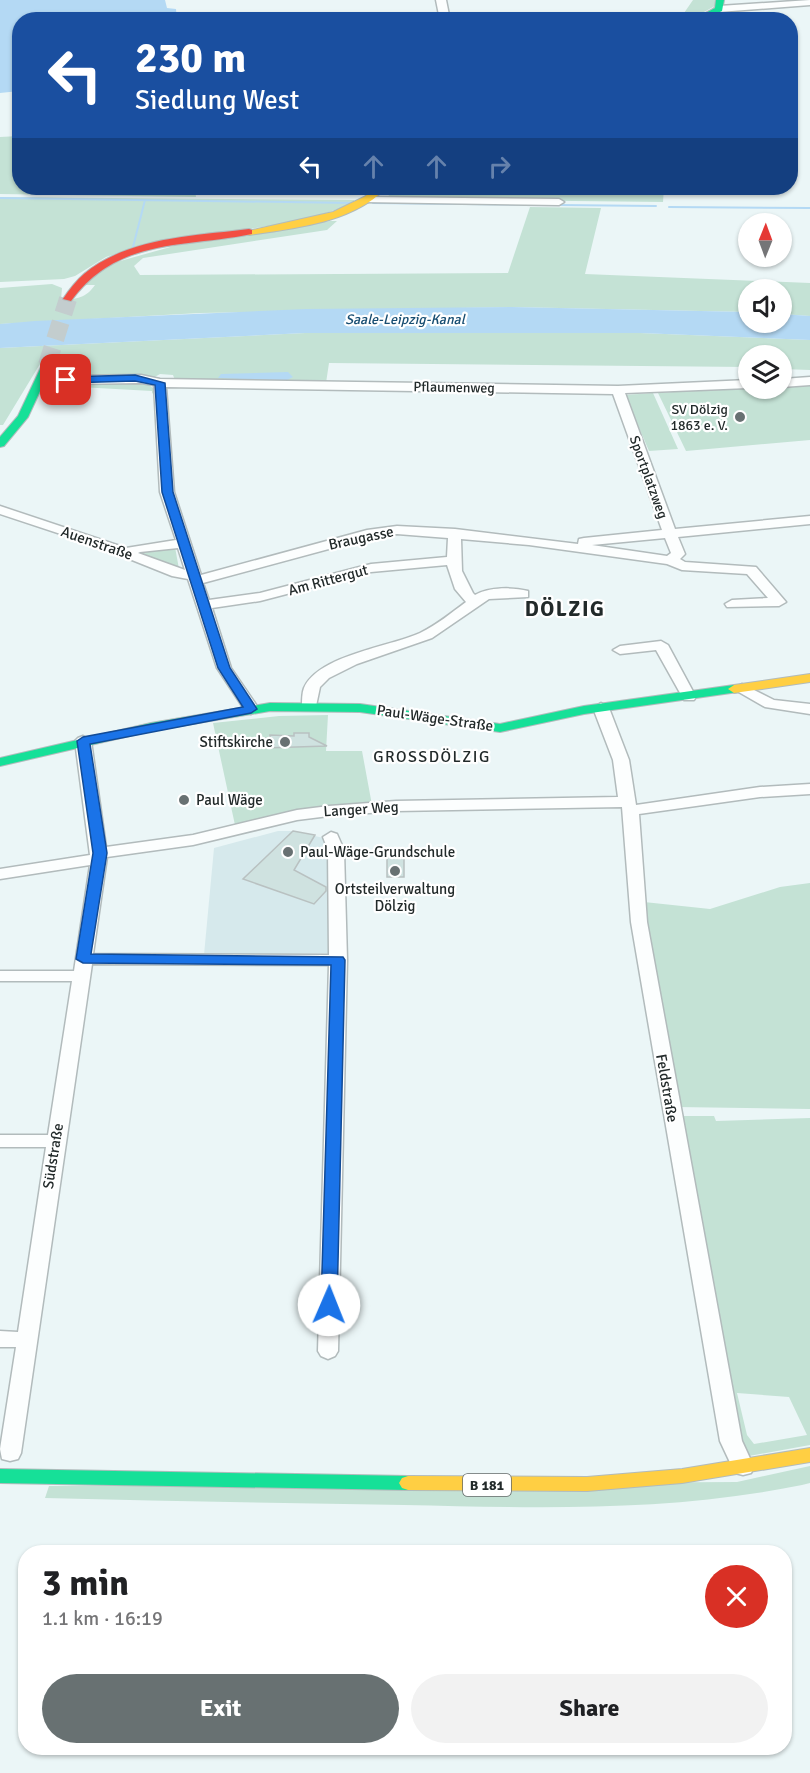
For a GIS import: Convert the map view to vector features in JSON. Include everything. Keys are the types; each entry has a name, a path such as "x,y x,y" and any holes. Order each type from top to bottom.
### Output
{"street":[{"path":"719,4 810,2"},
{"path":"68,299 74,287 84,276 117,258 171,244 324,219 350,210 374,195"},
{"path":"368,200 559,202"},
{"path":"0,444 20,422 37,392 47,365"},
{"path":"66,380 135,378 160,383 167,492 224,668 251,709"},
{"path":"792,382 810,381"},
{"name":"Pflaumenweg","path":"160,383 618,390 738,384"},
{"name":"Sportplatzweg","path":"618,390 648,478 678,554 676,563"},
{"name":"Auenstraße","path":"0,510 126,552 194,578"},
{"name":"Braugasse","path":"567,546 810,520"},
{"name":"Braugasse","path":"194,578 372,533 407,529 567,546 676,563 751,570 779,602 732,604"},
{"path":"455,533 454,560 459,587 463,594 475,602"},
{"path":"126,552 139,548 183,543"},
{"name":"Am Rittergut","path":"203,605 260,597 371,568 454,560"},
{"path":"309,706 310,691 319,679 362,657 428,634 475,602 493,593 523,594"},
{"path":"620,651 661,645 689,696"},
{"name":"Paul-Wäge-Straße","path":"0,762 83,741 251,709 309,706 377,710 500,728 601,708 810,678"},
{"path":"742,688 770,704 810,709"},
{"name":"Feldstraße","path":"601,708 621,760 629,806 639,922 667,1091 731,1441 743,1467"},
{"name":"Südstraße","path":"10,1453 55,1141 100,856 83,741"},
{"name":"Langer Weg","path":"100,856 193,840 297,814 396,807 629,806 810,789"},
{"path":"328,1351 338,960 336,850 331,837"},
{"path":"0,874 100,856"},
{"path":"0,976 82,968 338,960"},
{"path":"0,1141 55,1141"},
{"path":"0,1339 25,1340"},
{"name":"B 181","path":"0,1476 503,1486 587,1484 682,1476 810,1455"}],"shaded area":[{"path":"278,831 293,831 328,839 333,953 204,955 214,848"}],"green space":[{"path":"693,0 715,0 715,6 704,12 685,12"},
{"path":"12,136 12,194 0,194 0,137"},
{"path":"65,195 196,195 196,197"},
{"path":"389,195 664,195 663,202 385,199"},
{"path":"0,197 354,200 355,203 306,220 141,246 106,257 75,276 64,279 0,282"},
{"path":"530,207 601,208 585,274 738,280 738,312 512,307 200,313 0,324 0,288 52,284 62,288 61,300 76,298 88,293 95,285 81,285 113,263 174,246 330,221 337,221 327,230 143,258 134,266 140,275 508,273"},
{"path":"792,282 810,283 810,316 792,315"},
{"path":"305,333 640,333 810,340 810,370 792,369 792,345 738,345 738,367 329,363 326,383 175,380 173,375 160,374 153,378 65,378 54,373 56,363 40,364 3,425 0,425 0,348"},
{"path":"133,380 147,383 155,390 152,394 152,391 79,387 80,383"},
{"name":"SV Dölzig 1863 e. V.","path":"810,383 810,440 686,451 658,393 738,388 738,399 792,399 792,384"},
{"path":"653,393 678,449 649,451 625,395"},
{"path":"175,547 179,569 142,554 143,551"},
{"path":"328,715 326,751 362,751 372,805 291,812 235,825 213,723 279,716"},
{"path":"810,883 810,1109 676,1107 644,902 710,909 780,887"},
{"path":"677,1116 714,1116 716,1121 810,1118 810,1445 749,1456 741,1447","holes":["737,1393 789,1397 807,1435 754,1444 747,1435"]},
{"path":"810,1466 810,1483 802,1485 752,1494 653,1504 504,1507 45,1498 49,1486 737,1482"}],"water":[{"path":"0,0 165,0 167,8 176,9 176,12 12,12 12,92 0,93"},
{"name":"Saale-Leipzig-Kanal","path":"512,307 738,312 738,333 792,333 792,315 810,316 810,340 640,333 305,333 0,348 0,324 306,309"},
{"path":"288,372 293,377 285,381 218,378 221,374"}],"building":[{"name":"Stiftskirche","path":"294,733 309,733 309,737 327,746 265,748 266,738 270,738 270,735 294,736"},
{"name":"Paul-Wäge-Grundschule","path":"293,831 315,835 294,870 326,887 326,891 314,904 243,879"},
{"name":"Ortsteilverwaltung Dölzig","path":"387,853 404,853 404,877 387,877"}],"waterway":[{"path":"758,9 785,7"},
{"path":"0,198 145,200"},
{"path":"133,247 145,200"},
{"path":"145,200 353,203"},
{"path":"373,203 656,206"},
{"path":"669,207 810,208"}],"tunnel":[{"path":"47,365 68,299"}],"traffic: fast":[{"path":"713,12 719,9 720,0"},
{"path":"0,444 23,417 47,365"},
{"path":"0,762 151,727 270,707 360,708 500,728 584,710 734,689"},
{"path":"0,1476 408,1483"}],"traffic: slow":[{"path":"249,232 302,223 336,214 373,195"},
{"path":"734,689 810,678"},
{"path":"408,1483 587,1484 682,1476 810,1455"}],"traffic: jam":[{"path":"68,299 89,274 125,254 166,243 249,232"}],"place":[{"name":"SV Dölzig 1863 e. V.","path":"740,417"},
{"name":"Stiftskirche","path":"285,742"},
{"name":"Paul Wäge","path":"184,800"},
{"name":"Paul-Wäge-Grundschule","path":"288,852"},
{"name":"Ortsteilverwaltung Dölzig","path":"395,871"}],"district":[{"name":"DÖLZIG","path":"565,609"},
{"name":"GROSSDÖLZIG","path":"432,756"}],"route":[{"path":"66,380 135,378 160,383 167,492 224,668 251,709 83,741 100,853 83,959 338,960 329,1305"}]}
